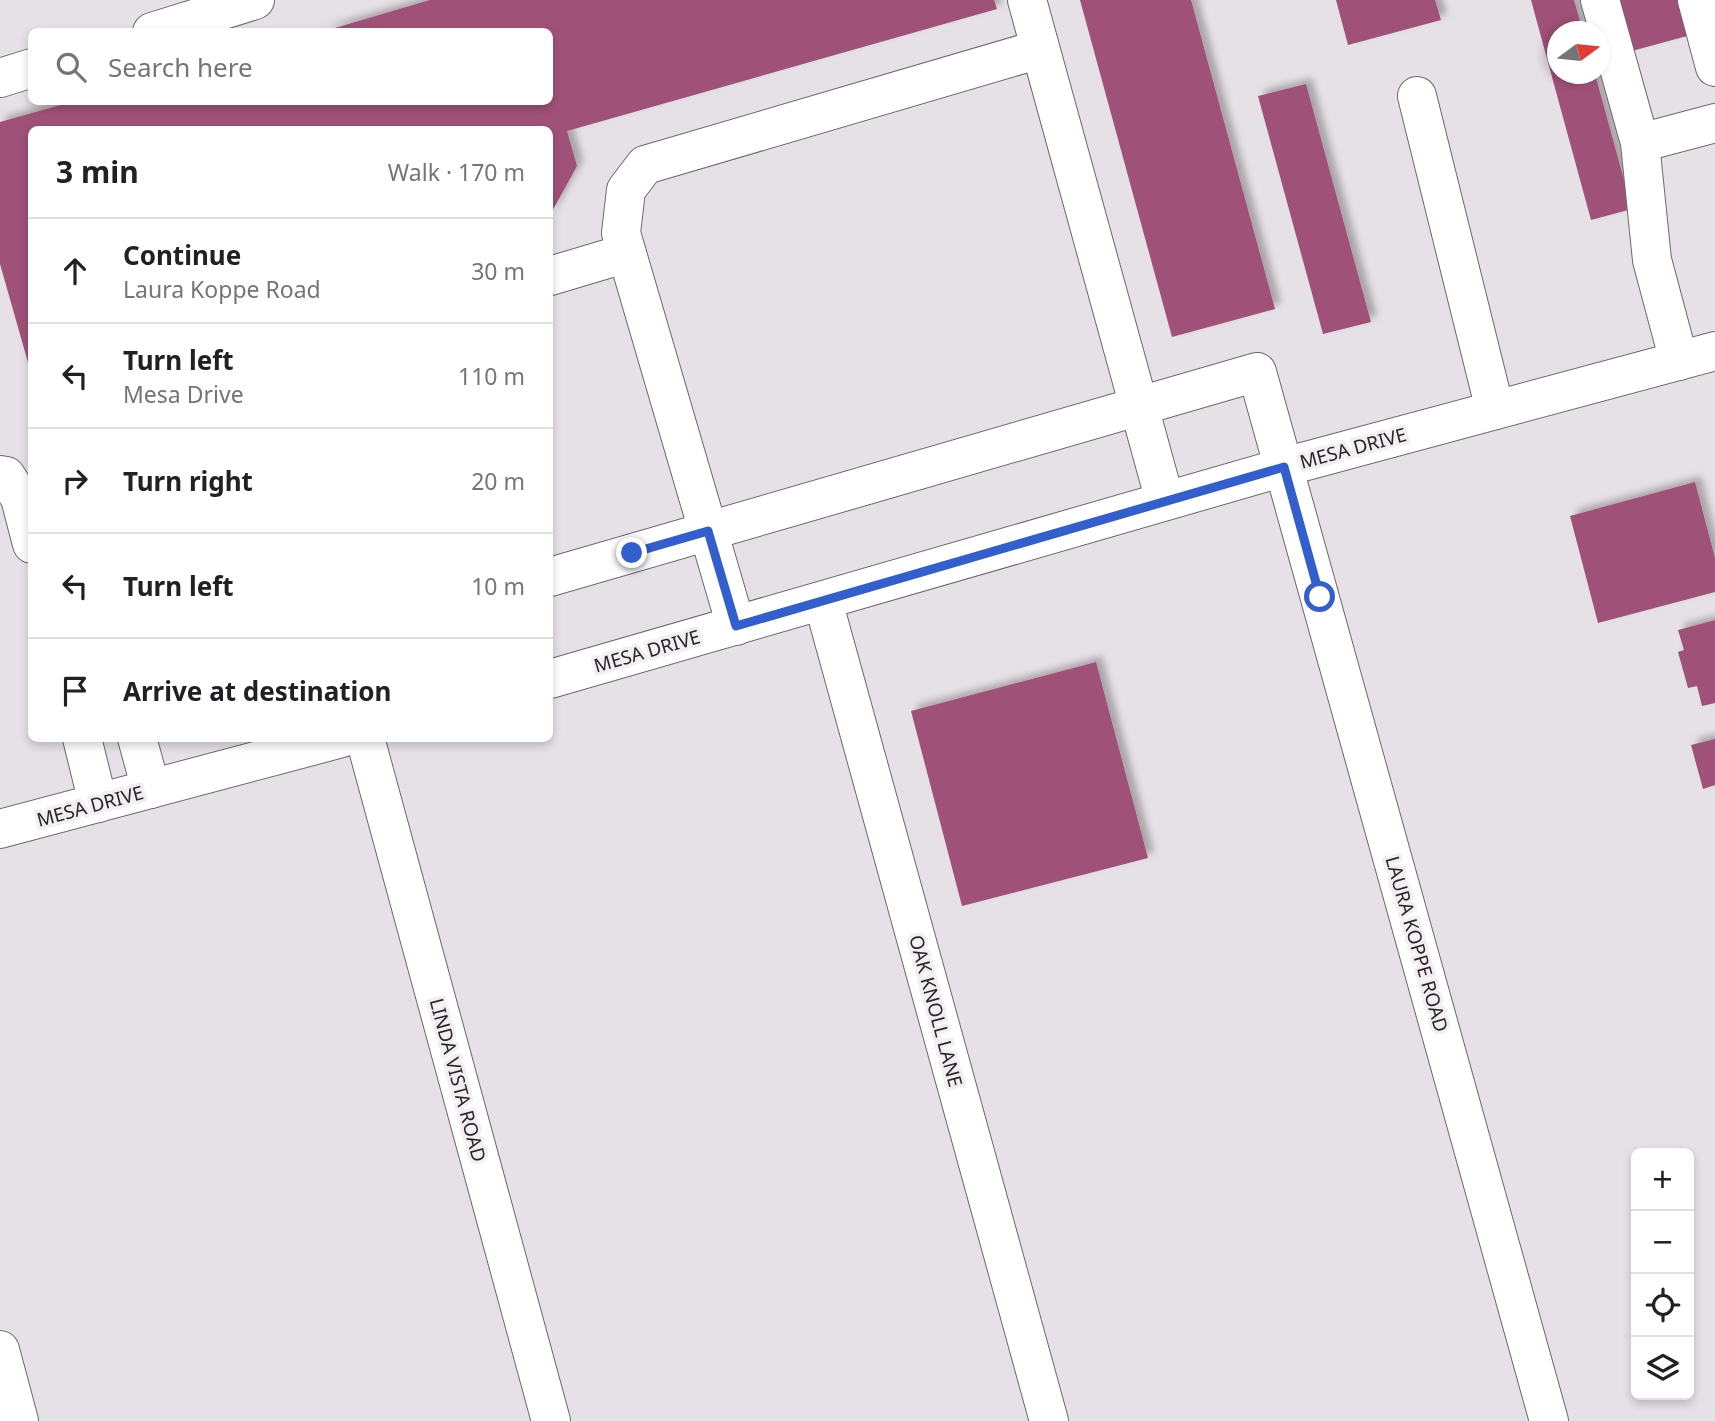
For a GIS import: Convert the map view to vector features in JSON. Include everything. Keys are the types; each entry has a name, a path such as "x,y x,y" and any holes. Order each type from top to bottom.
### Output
{"street":[{"path":"165,28 256,0"},
{"path":"1027,0 1165,501"},
{"path":"1600,0 1640,143 1652,260 1679,361"},
{"path":"1697,0 1715,66"},
{"path":"736,626 621,233 626,190 645,165 1040,49"},
{"path":"0,78 28,69"},
{"path":"1417,96 1495,410"},
{"path":"1640,143 1715,122"},
{"path":"553,275 627,254"},
{"name":"MESA DRIVE","path":"553,678 1284,467 1715,351"},
{"name":"LAURA KOPPE ROAD","path":"1139,407 1257,372 1549,1421"},
{"path":"553,577 1139,407"},
{"path":"0,475 6,476 20,498 28,529"},
{"name":"OAK KNOLL LANE","path":"823,601 1049,1421"},
{"path":"83,742 99,803"},
{"path":"138,742 151,789"},
{"name":"MESA DRIVE","path":"0,830 327,742"},
{"name":"LINDA VISTA ROAD","path":"366,742 551,1421"},
{"path":"0,1350 19,1421"}],"building":[{"path":"430,0 994,0 997,9 567,131 577,166 553,210 553,126 28,126 28,362 0,264 0,122 60,105 553,105 553,28 335,28"},
{"path":"1080,0 1191,0 1275,309 1172,337"},
{"path":"1336,0 1435,0 1441,20 1348,45"},
{"path":"1531,0 1574,0 1580,21 1547,21 1547,59"},
{"path":"1619,0 1677,0 1687,36 1632,51"},
{"path":"1306,84 1371,322 1323,334 1258,96"},
{"path":"1554,84 1598,84 1632,209 1591,220"},
{"path":"1695,482 1715,558 1715,592 1598,623 1570,516"},
{"path":"1715,620 1715,703 1702,706 1697,686 1688,688 1678,652 1684,650 1678,630"},
{"path":"1096,662 1148,858 962,906 911,711"},
{"path":"1715,739 1715,785 1703,789 1691,745"}],"route":[{"path":"632,553 708,531 736,626 1284,467 1320,597"}]}
